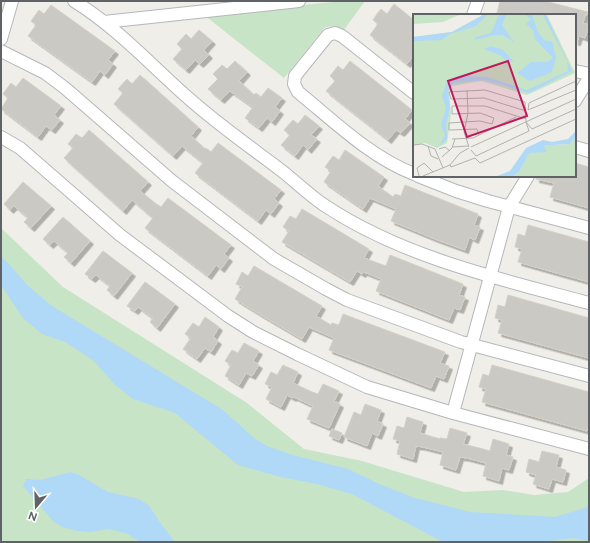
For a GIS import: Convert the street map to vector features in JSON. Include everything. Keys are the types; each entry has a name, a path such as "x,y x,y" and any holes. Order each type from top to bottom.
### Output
{"street":[{"path":"1,39 12,1"},
{"path":"74,1 95,14 218,123 343,218 378,236 412,250 490,276 589,303"},
{"path":"104,22 299,1"},
{"path":"474,14 478,1"},
{"path":"413,92 342,36 335,33 328,35 323,40 296,76 294,84 298,92 365,146 386,160 413,174"},
{"path":"1,51 45,73 65,88 172,181 274,259 326,289 347,300 461,342 589,376"},
{"path":"576,71 589,74"},
{"path":"576,99 589,78"},
{"path":"1,137 20,148 120,235 228,316 253,332 367,387 453,413 589,449"},
{"path":"576,147 589,151"},
{"path":"421,177 456,191 509,207 589,228"},
{"path":"453,413 509,207 527,177"}],"green space":[{"path":"344,1 365,1 343,31 334,26 324,28 284,78 204,15"},
{"path":"1,228 63,287 247,403 304,449 362,461 464,492 503,490 534,495 568,492 589,478 589,542 1,542"}],"water":[{"path":"1,257 27,285 52,306 223,410 255,439 269,447 293,455 348,469 379,484 415,498 470,512 555,517 585,508 589,505 589,541 574,538 541,542 443,542 352,494 238,465 175,413 133,399 115,385 93,360 65,342 42,334 23,318 1,285"},
{"path":"70,472 79,475 108,492 139,499 149,506 175,542 140,542 126,533 109,529 89,532 78,531 62,527 53,521 23,486 26,479 40,480"}],"building":[{"path":"500,1 544,1 588,12 587,15 585,15 583,23 589,25 585,38 579,36 576,42 576,14 497,13"},
{"path":"394,4 413,19 413,56 407,64 370,35 378,24 373,20 381,9 387,14"},
{"path":"51,5 115,51 108,60 113,64 105,75 100,71 92,82 28,36 36,25 31,21 39,10 44,14"},
{"path":"199,30 212,41 204,50 209,55 200,64 195,60 186,70 173,59 182,49 177,44 186,34 191,39"},
{"path":"235,61 247,72 239,81 254,95 256,93 261,97 268,88 282,98 275,107 280,111 272,122 267,118 259,128 245,118 253,107 230,91 221,100 208,89 218,79 213,74 222,65 227,69"},
{"path":"350,61 412,110 405,119 410,123 401,133 396,130 388,140 326,91 335,81 330,76 338,66 343,70"},
{"path":"140,75 198,127 191,136 205,149 206,148 211,152 218,143 281,190 274,199 279,203 271,214 266,210 258,221 195,173 203,163 182,146 173,156 114,104 123,93 118,89 127,79 132,84"},
{"path":"23,78 61,106 54,115 60,120 52,130 46,126 38,137 1,109 8,98 3,94 11,83 16,87"},
{"path":"305,115 319,126 311,135 317,139 308,150 303,145 295,156 281,145 290,135 284,130 293,120 298,124"},
{"path":"89,130 148,182 140,191 161,207 168,198 231,245 224,254 229,258 221,269 216,265 208,276 145,228 153,218 132,200 123,211 64,158 73,148 68,144 76,134 82,138"},
{"path":"345,150 384,177 378,186 393,197 395,194 401,196 405,185 478,214 474,225 480,227 475,240 469,237 465,250 435,239 391,221 396,209 370,198 363,209 324,182 331,171 325,167 333,156 339,160"},
{"path":"576,163 589,167 589,208 550,197 554,183 536,179 536,177 576,177"},
{"path":"23,182 51,206 31,228 24,222 28,218 14,206 10,210 4,204"},
{"path":"302,209 369,249 364,258 386,266 390,255 463,284 459,295 465,297 460,310 454,308 449,320 376,291 381,279 364,272 362,274 357,271 350,282 282,242 289,231 283,227 290,216 296,219"},
{"path":"63,217 90,241 71,263 64,257 68,253 54,241 50,245 43,239"},
{"path":"528,225 589,242 589,282 518,262 522,249 515,247 518,234 525,236"},
{"path":"103,251 132,273 114,296 107,290 110,286 96,275 92,279 85,274"},
{"path":"254,266 322,306 316,316 331,325 332,323 339,325 343,314 445,352 440,363 449,366 444,379 436,376 431,388 329,350 334,338 309,327 302,339 261,315 235,299 242,287 236,284 242,272 248,276"},
{"path":"145,282 175,304 157,328 150,322 153,318 138,307 135,311 127,306"},
{"path":"508,295 589,318 589,358 498,333 502,320 495,318 498,305 505,307"},
{"path":"205,317 219,327 213,337 218,341 211,352 205,348 197,359 183,349 191,338 185,334 193,323 199,327"},
{"path":"244,343 259,351 253,361 259,365 252,376 246,373 239,385 225,376 231,365 225,361 232,350 238,353"},
{"path":"283,365 298,372 293,383 312,392 318,394 323,384 339,391 334,401 340,404 329,428 307,419 313,406 294,397 293,398 287,395 281,407 266,399 272,387 265,384 271,372 277,375"},
{"path":"492,365 589,392 589,424 587,431 482,402 486,389 479,387 483,374 489,376"},
{"path":"365,404 381,410 377,421 383,424 378,436 372,433 367,446 344,437 354,412 361,415"},
{"path":"407,417 423,422 420,433 440,439 447,439 450,428 467,433 463,444 490,451 493,439 509,444 506,455 513,457 509,470 502,468 499,481 483,476 486,463 460,457 456,470 440,465 443,452 416,446 413,459 397,454 400,441 393,439 397,426 404,428"},
{"path":"332,429 342,433 339,440 329,436"},
{"path":"542,451 559,455 556,467 566,470 563,482 552,479 549,489 533,484 536,475 526,472 529,459 539,462"}]}
